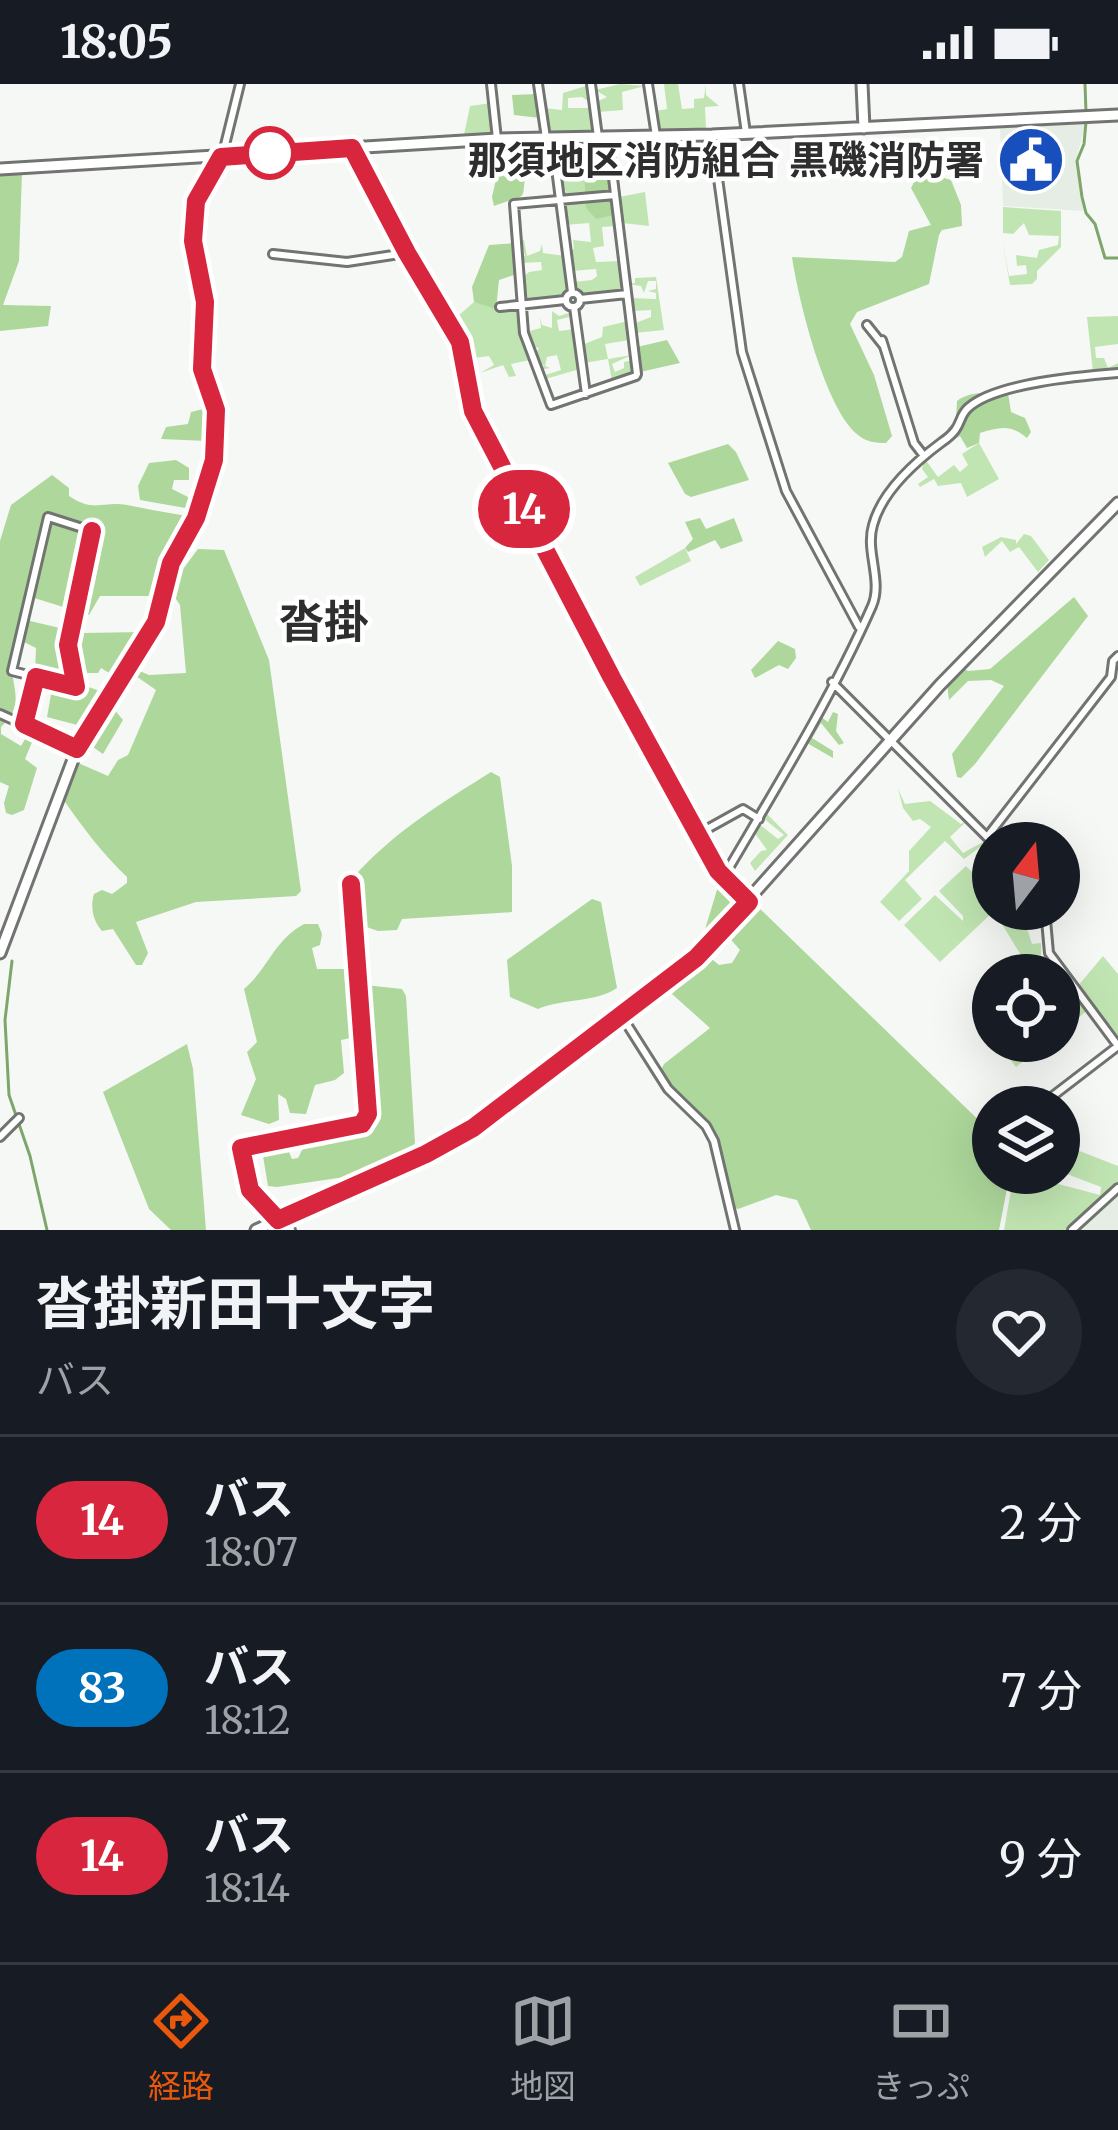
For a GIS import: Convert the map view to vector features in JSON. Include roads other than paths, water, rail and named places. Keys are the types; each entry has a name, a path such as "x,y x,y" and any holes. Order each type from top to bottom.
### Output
{"street":[{"path":"0,952 77,749 156,622 171,563 196,518 214,460 216,410 202,369 205,302 193,241 196,201 221,157 240,84"},
{"path":"491,84 497,139"},
{"path":"538,84 572,292 580,299"},
{"path":"592,84 615,195 636,376 548,404 524,333 514,204 615,195"},
{"path":"648,84 656,136"},
{"path":"739,84 746,134"},
{"path":"862,84 864,128"},
{"path":"0,169 497,139 746,134 1118,116"},
{"path":"712,135 748,371 786,491 860,628"},
{"path":"352,148 460,342 477,419 698,834 723,878 749,902"},
{"path":"273,254 347,262 407,253"},
{"path":"500,307 566,300 572,292"},
{"path":"574,307 580,299 627,293"},
{"path":"566,300 574,307 586,394"},
{"path":"867,325 875,339 883,342 914,443 924,456"},
{"path":"723,878 875,596 873,521 891,490 959,429 964,412 972,405 1010,389 1118,373"},
{"path":"256,1230 459,1137 708,948 972,651 1118,503"},
{"path":"48,517 92,531 68,645 76,687 36,677 12,670 48,517"},
{"path":"1003,822 1111,677 1118,656"},
{"path":"24,724 36,677"},
{"path":"832,682 972,822"},
{"path":"0,714 77,749"},
{"path":"698,834 743,809 759,818"},
{"path":"291,1230 250,1190 241,1148 362,1124 368,1114 351,884"},
{"path":"1047,930 1049,953 1118,1046 1066,1086"},
{"path":"621,1015 668,1089 706,1126 736,1230"},
{"path":"0,1137 19,1118"},
{"path":"1072,1230 1118,1188"}],"waterway":[{"path":"1085,84 1086,112"},
{"path":"1086,122 1077,161 1082,197 1105,258 1118,258"},
{"path":"12,961 5,1020 9,1095 30,1156 47,1230"}],"place":[{"name":"那須地区消防組合 黒磯消防署","path":"1031,160"}],"district":[{"name":"沓掛","path":"324,622"}]}
